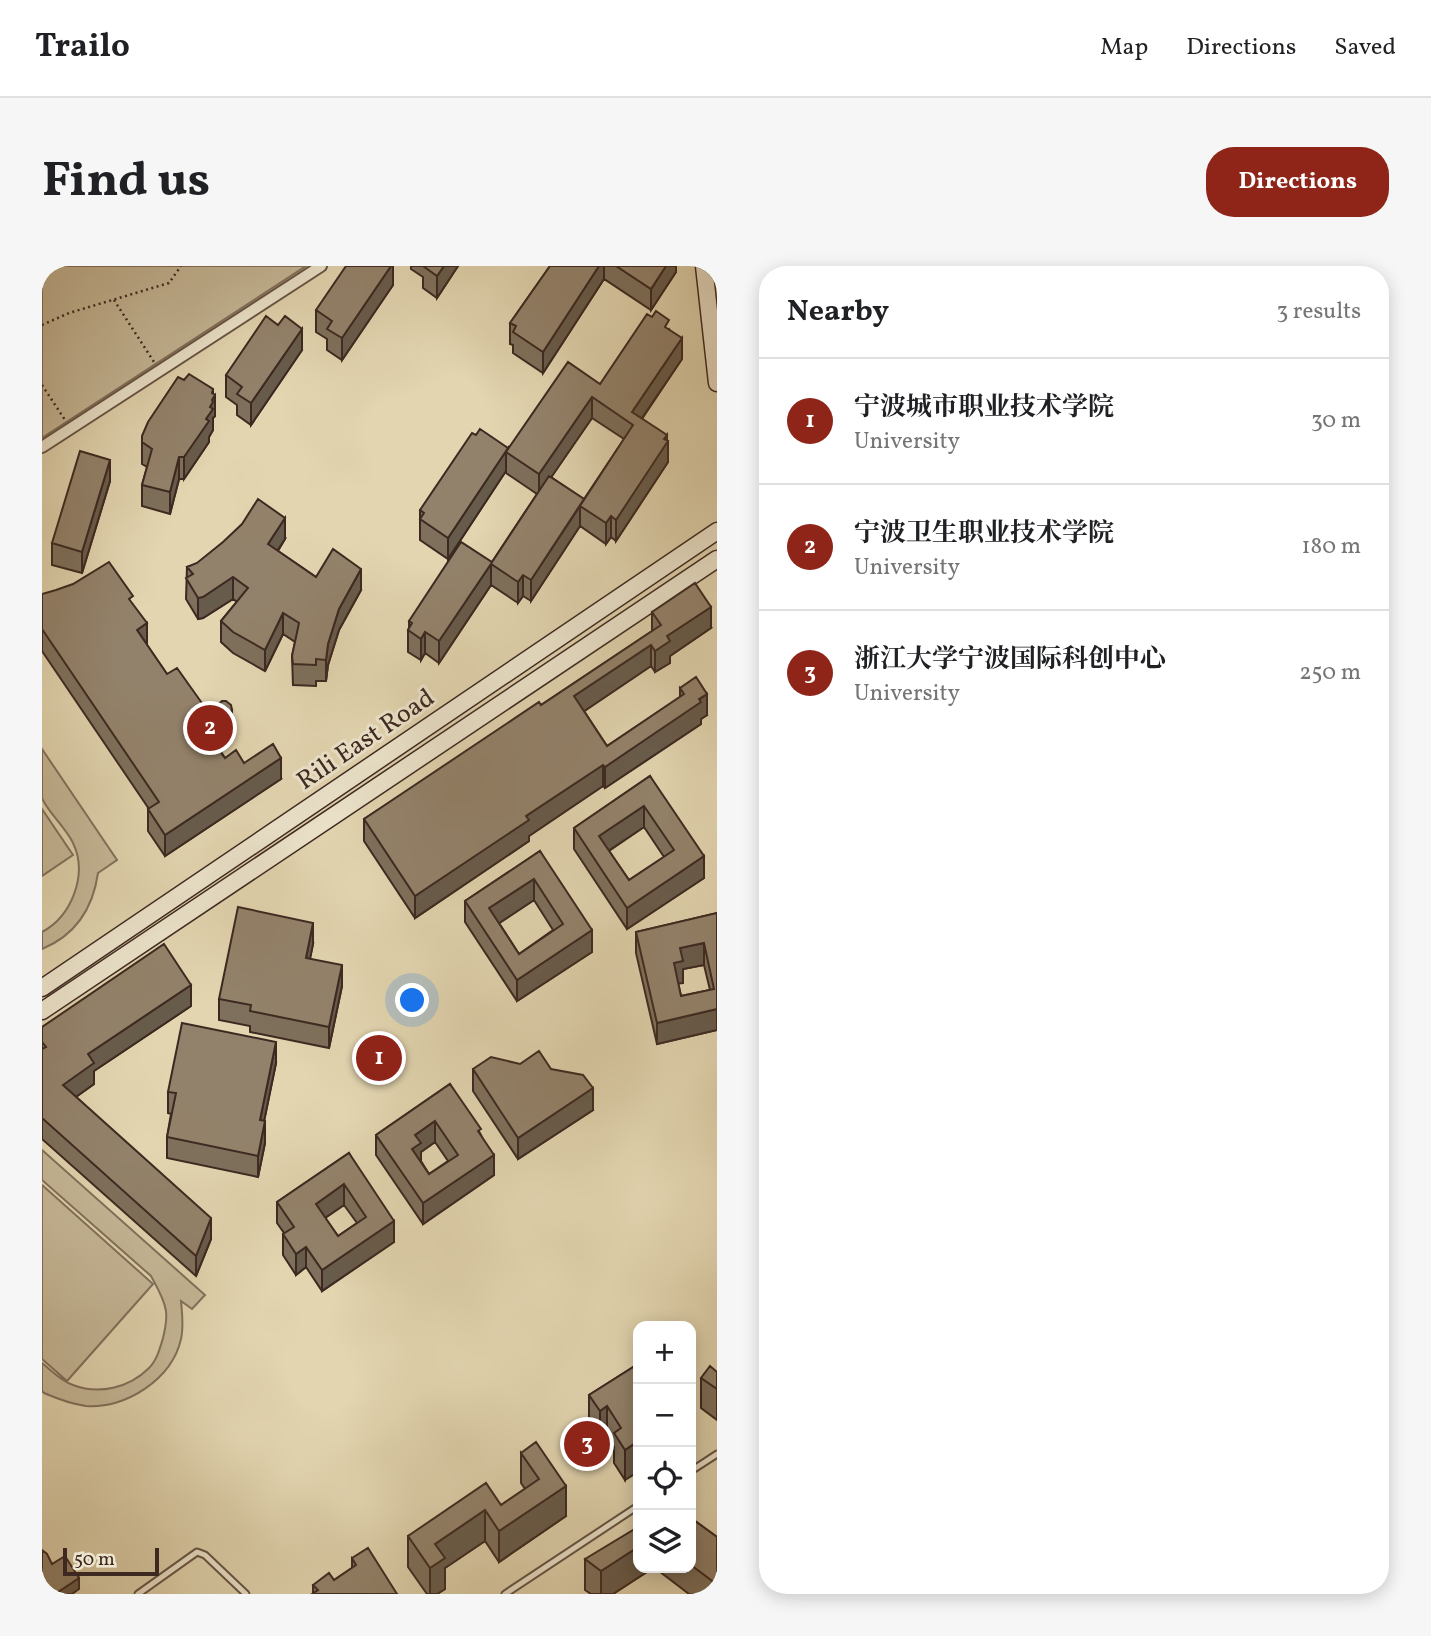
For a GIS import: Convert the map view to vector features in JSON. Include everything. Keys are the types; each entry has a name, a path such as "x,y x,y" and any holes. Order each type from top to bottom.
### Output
{"main road":[{"path":"704,266 717,383"},
{"name":"Rili East Road","path":"42,988 717,531"},
{"name":"Rili East Road","path":"42,1011 717,559"}],"street":[{"path":"42,447 321,266"}],"lane":[{"path":"696,1468 717,1454"},
{"path":"505,1594 633,1509"},
{"path":"138,1594 197,1552 205,1555 246,1594"}],"path":[{"path":"42,325 69,313 169,283 181,266"},
{"path":"114,300 159,371"},
{"path":"42,385 70,429"}],"shaded area":[{"path":"42,266 306,266 42,438"},
{"path":"42,749 117,860 98,873 92,898 81,919 64,936 42,949 42,932 62,916 69,905 78,881 79,868 73,843 42,798"},
{"path":"42,809 73,855 42,876"},
{"path":"42,1150 205,1295 192,1309 181,1301 181,1339 168,1367 158,1379 131,1397 101,1406 86,1406 44,1393 42,1363 64,1381 83,1388 103,1389 123,1385 141,1375 156,1358 165,1328 165,1306 151,1276 42,1180"},
{"path":"42,1185 153,1284 67,1381 42,1359"}],"building":[{"path":"346,266 391,266 342,338 327,329 332,321 316,310"},
{"path":"423,266 444,266 437,276"},
{"path":"550,266 599,266 543,352 513,332 516,326 510,323"},
{"path":"616,266 666,266 651,289"},
{"path":"656,311 669,320 665,327 682,338 632,412 667,435 664,439 668,441 616,520 611,516 606,523 580,506 633,425 592,397 539,474 506,452 568,362 600,384 647,314 652,317"},
{"path":"266,316 278,325 285,316 302,329 251,403 237,394 242,387 226,375"},
{"path":"189,374 213,389 212,393 215,395 210,407 213,409 206,419 209,421 184,457 179,457 170,492 142,485 152,449 142,442 142,436 148,422 178,377 184,380"},
{"path":"480,429 508,448 448,538 420,519 424,513 420,510 472,433 476,435"},
{"path":"80,451 110,460 82,552 52,543"},
{"path":"549,476 584,499 531,580 523,575 518,582 491,564 439,641 425,632 421,639 408,630 412,623 409,621 461,542 492,562"},
{"path":"258,499 285,518 268,544 316,577 333,549 361,569 339,609 326,660 316,659 316,665 293,664 292,656 299,623 283,613 265,650 233,632 221,621 248,588 233,577 198,598 186,578 193,574 187,567 197,563 242,524"},
{"path":"109,562 133,596 129,599 147,623 137,630 167,674 177,668 209,713 222,701 231,705 232,710 227,717 212,720 221,732 211,739 225,758 236,750 244,763 273,744 281,758 165,835 148,809 159,802 42,629 42,594 73,584"},
{"path":"695,583 711,607 667,636 670,641 655,651 651,645 574,696 607,746 684,694 680,688 696,677 707,694 699,699 701,702 526,816 529,820 415,896 364,819 539,702 541,705 661,625 652,612"},
{"path":"650,776 704,856 627,908 574,828","holes":["644,806 674,850 629,880 599,836"]},
{"path":"540,851 592,930 517,980 465,901","holes":["534,879 563,924 519,954 489,908"]},
{"path":"238,907 313,923 306,958 342,965 329,1027 250,1011 251,1005 219,999"},
{"path":"717,913 717,1009 657,1023 636,932","holes":["704,943 714,989 681,996 674,963 683,961 680,948"]},
{"path":"164,944 191,985 88,1054 94,1063 63,1085 211,1218 196,1256 42,1118 42,1049 46,1047 42,1042 42,1027"},
{"path":"182,1023 276,1042 260,1120 265,1121 258,1156 167,1137 176,1093 168,1092"},
{"path":"539,1051 551,1069 583,1075 593,1088 518,1138 473,1069 491,1057 520,1064"},
{"path":"450,1084 481,1129 478,1131 494,1155 423,1203 376,1135","holes":["435,1121 458,1155 429,1174 412,1149 421,1143 415,1135"]},
{"path":"349,1153 394,1221 322,1270 306,1247 296,1254 283,1234 294,1227 277,1202","holes":["344,1184 366,1217 338,1236 316,1204"]},
{"path":"710,1366 717,1372 717,1389 701,1378"},
{"path":"633,1367 633,1444 625,1450 614,1433 621,1428 607,1406 600,1411 589,1395"},
{"path":"536,1442 566,1486 499,1531 485,1510 435,1544 445,1558 430,1568 408,1536 486,1483 501,1505 539,1479 521,1453"},
{"path":"696,1522 717,1537 715,1583 696,1569"},
{"path":"633,1530 633,1550 601,1571 585,1559"},
{"path":"368,1548 397,1594 312,1594 318,1590 313,1585 329,1573 334,1580 356,1565 352,1558"},
{"path":"42,1550 52,1564 65,1556 79,1578 55,1594 42,1594"}],"place":[{"name":"宁波卫生职业技术学院","path":"210,728"},
{"name":"宁波城市职业技术学院","path":"379,1058"},
{"name":"浙江大学宁波国际科创中心","path":"587,1444"}]}
